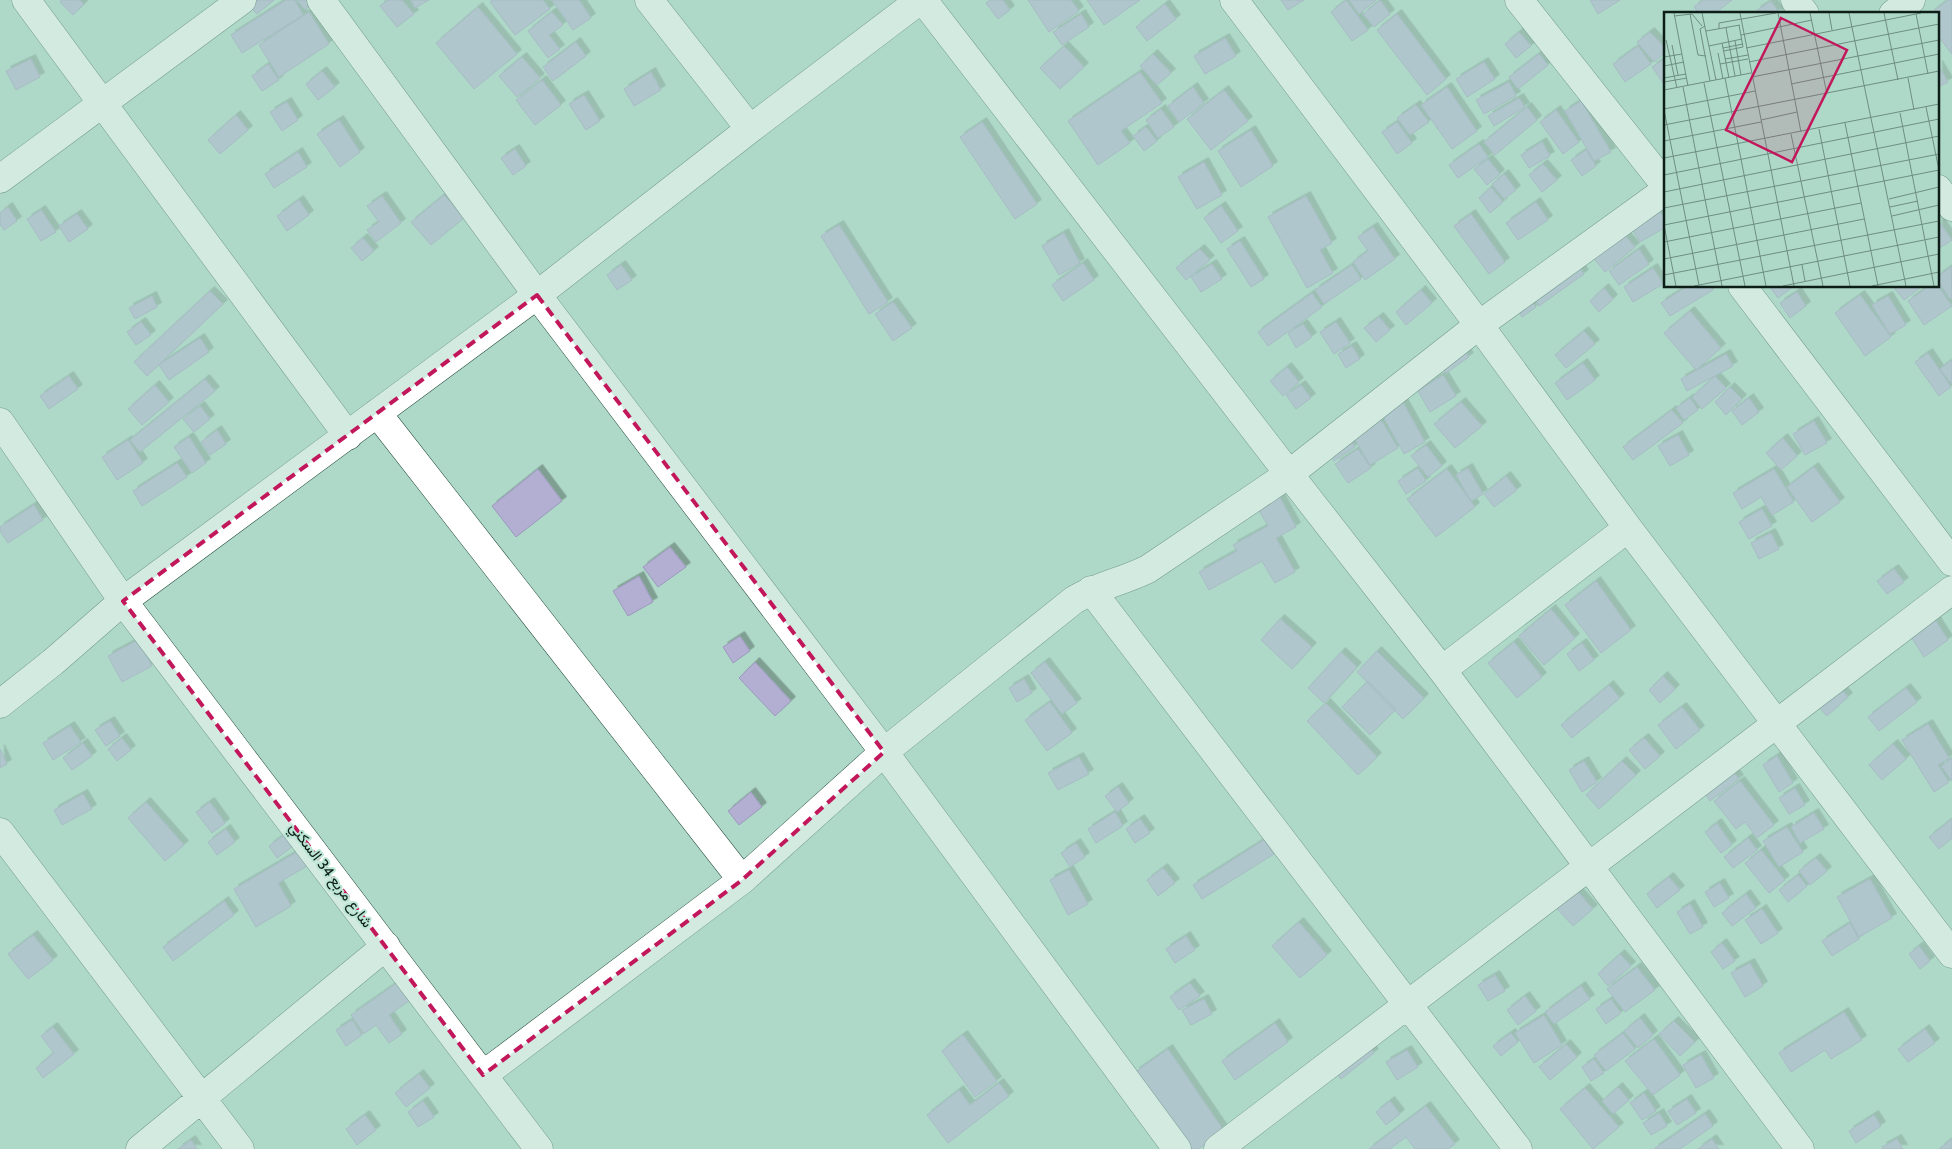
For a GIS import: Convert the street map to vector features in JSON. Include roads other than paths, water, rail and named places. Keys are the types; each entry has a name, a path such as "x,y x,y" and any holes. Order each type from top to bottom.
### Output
{"street":[{"path":"26,0 348,436"},
{"path":"0,179 242,0"},
{"path":"322,0 537,295 884,752 1177,1149"},
{"path":"649,0 750,129"},
{"path":"0,704 53,662 123,601 537,295 750,129 922,0 1442,670 1800,1149"},
{"path":"1234,0 1479,325 1628,528 1952,954"},
{"path":"1519,0 1664,183"},
{"path":"1795,0 1804,12"},
{"path":"1896,12 1911,0"},
{"path":"483,1075 742,880 884,752 1074,600 1091,590 1131,578 1148,569 1289,474 1479,325 1664,191"},
{"path":"1940,192 1952,207"},
{"path":"1744,288 1952,562"},
{"path":"376,413 742,880"},
{"name":"شارع مربع 34 السكني","path":"0,422 123,601 539,1149"},
{"path":"1442,670 1628,528"},
{"path":"1091,590 1518,1149"},
{"path":"1218,1149 1952,590"},
{"path":"0,832 240,1149"},
{"path":"140,1149 386,946"}]}
